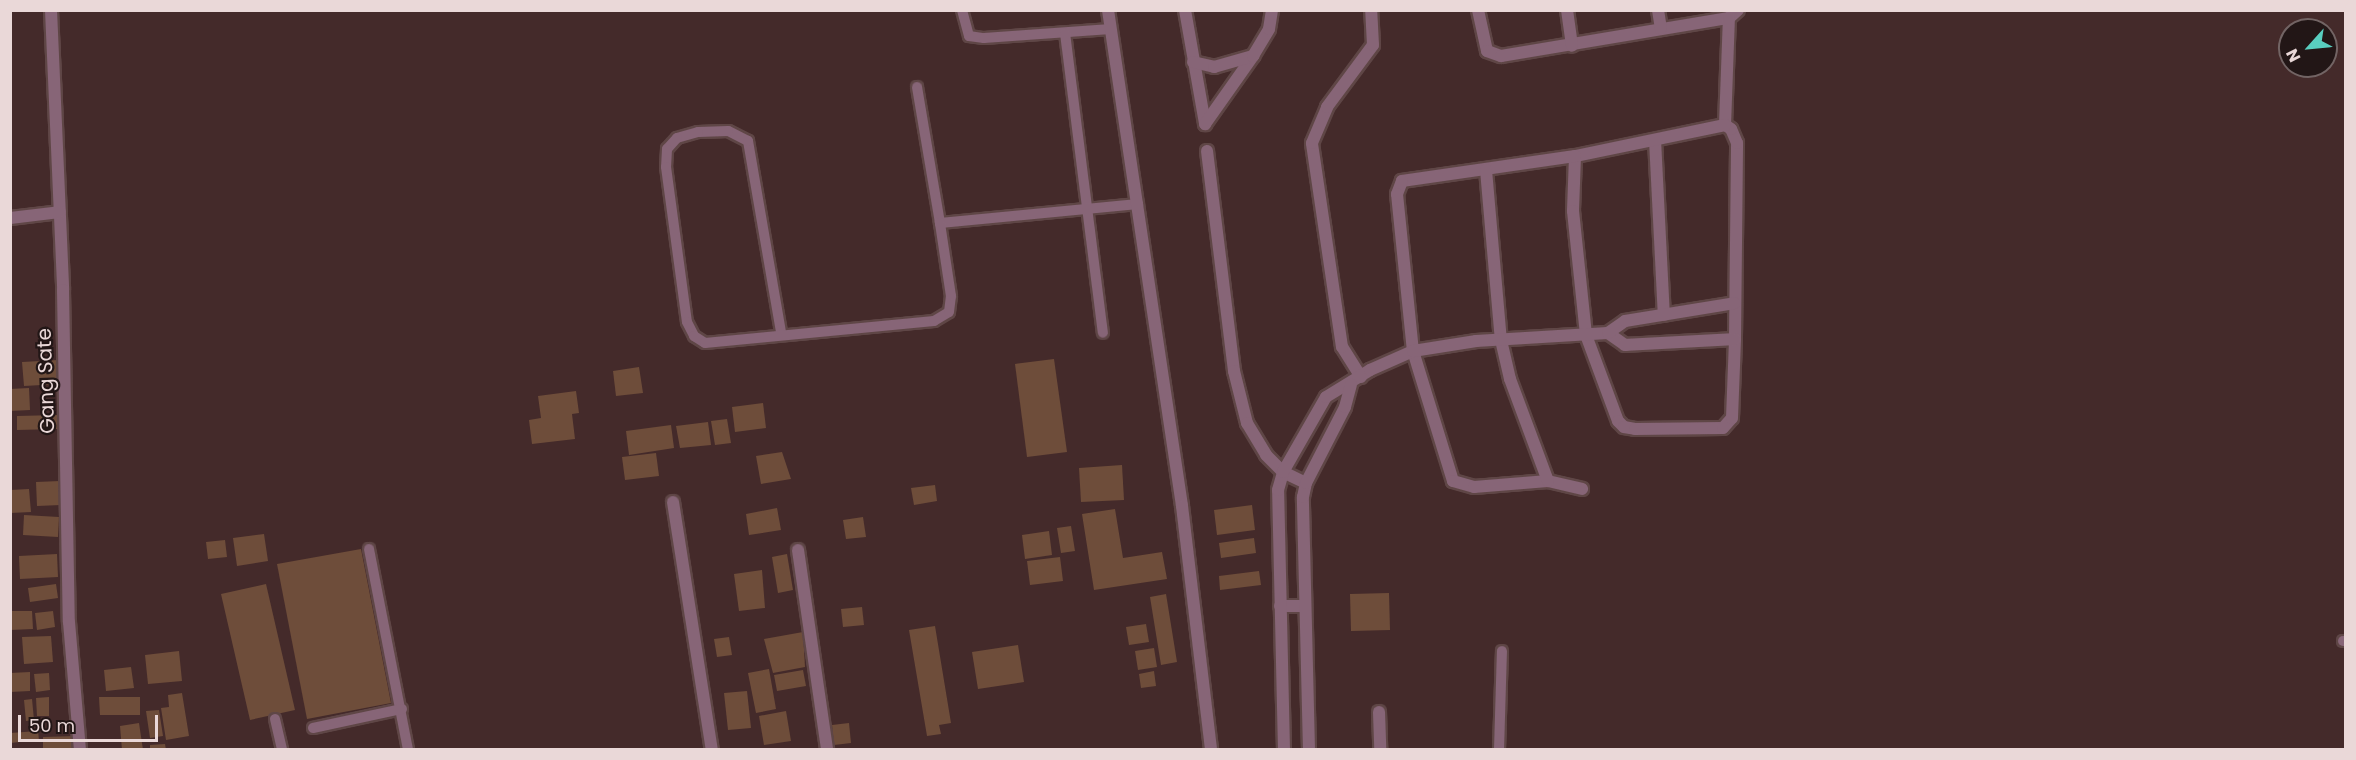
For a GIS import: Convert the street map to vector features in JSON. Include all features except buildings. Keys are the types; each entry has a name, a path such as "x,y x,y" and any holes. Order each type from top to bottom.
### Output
{"street":[{"name":"Gang Sate","path":"51,10 60,212 69,622 80,750"},
{"path":"1108,10 1182,506 1211,750"},
{"path":"1185,10 1205,124 1266,35 1272,10"},
{"path":"1309,750 1305,606 1306,483 1343,414 1356,381 1342,346 1312,143 1327,107 1373,45 1371,10"},
{"path":"1478,10 1490,55 1572,46 1734,14 1725,125"},
{"path":"1567,10 1572,46"},
{"path":"1658,10 1661,29"},
{"path":"1193,62 1203,67 1214,67 1253,56"},
{"path":"1582,489 1548,481 1474,488 1453,481 1413,351 1398,186 1402,180 1575,156 1725,125"},
{"path":"1575,156 1573,212 1586,335 1618,421 1624,427 1635,429 1723,428 1729,424 1735,339 1737,143 1736,135 1725,125"},
{"path":"1655,140 1664,315"},
{"path":"1207,151 1234,371 1247,423 1261,448 1282,472 1306,483"},
{"path":"1486,170 1501,340 1522,415 1548,481"},
{"path":"10,218 60,212"},
{"path":"1284,750 1278,490 1282,472 1316,409 1335,390 1413,351 1501,340 1608,333 1625,321 1735,303"},
{"path":"1608,333 1625,345 1735,339"},
{"path":"673,502 712,750"},
{"path":"798,550 827,750"},
{"path":"1280,606 1305,606"},
{"path":"1379,712 1380,750"}],"lane":[{"path":"962,10 969,36 1111,29"},
{"path":"1065,33 1103,333"},
{"path":"781,332 748,141 728,131 698,132 677,138 667,149 666,167 687,322 694,336 705,342 781,332 934,321 949,312 951,296 917,87"},
{"path":"940,223 1138,204"},
{"path":"369,549 402,709 408,750"},
{"path":"1499,750 1502,651"},
{"path":"313,728 402,709"},
{"path":"275,719 282,750"}]}
